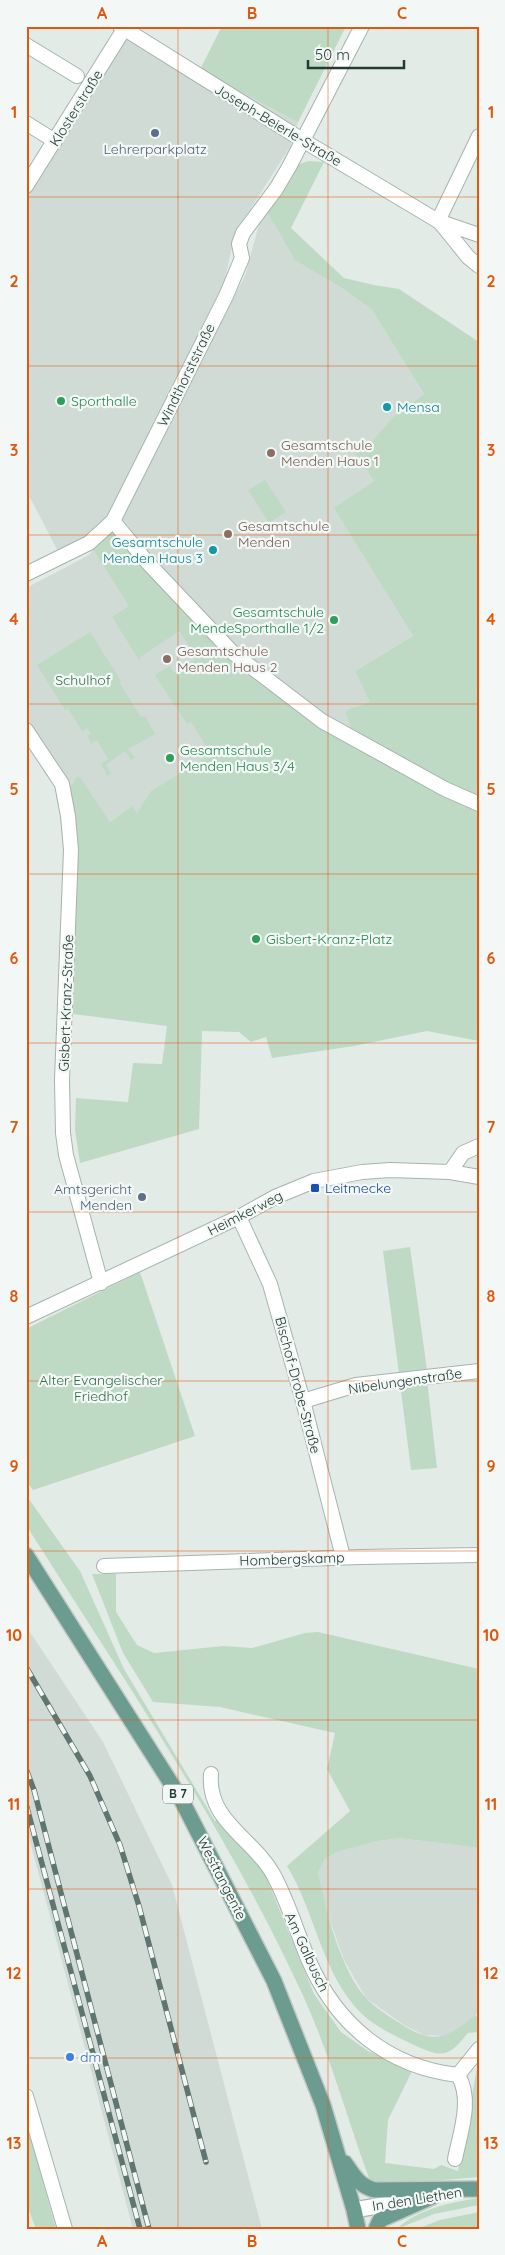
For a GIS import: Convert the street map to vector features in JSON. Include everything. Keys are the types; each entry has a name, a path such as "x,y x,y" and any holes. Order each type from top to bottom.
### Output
{"main road":[{"name":"Westtangente","path":"26,1554 181,1798 274,1981 323,2105 358,2229"},
{"path":"337,2152 364,2188 375,2190 479,2189"},
{"path":"376,2229 380,2220 432,2197"}],"street":[{"name":"Windthorststraße","path":"26,574 89,543 113,522 226,296 242,258 239,244 243,233 276,189 304,141 362,26"},
{"name":"Joseph-Beierle-Straße","path":"124,27 304,141 438,221 479,235"},
{"name":"Klosterstraße","path":"26,186 124,27"},
{"path":"26,44 77,76"},
{"path":"26,123 55,141"},
{"path":"438,221 479,136"},
{"name":"Joseph-Beierle-Straße","path":"438,221 468,257 479,266"},
{"path":"113,522 233,653 322,721 445,789 479,804"},
{"name":"Gisbert-Kranz-Straße","path":"26,730 62,784 68,816 72,850 62,1080 63,1133 66,1155 101,1283"},
{"path":"450,1172 463,1153 479,1146"},
{"name":"Heimkerweg","path":"26,1317 239,1217 275,1197 321,1179 362,1172 390,1170 450,1172 479,1178"},
{"name":"Bischof-Drobe-Straße","path":"239,1217 270,1284 303,1401 343,1557"},
{"name":"Nibelungenstraße","path":"303,1401 356,1385 479,1371"},
{"name":"Hombergskamp","path":"104,1566 343,1557 479,1555"},
{"name":"Am Galbusch","path":"211,1774 212,1800 228,1823 272,1873 310,1964 336,2009 356,2032 379,2048 433,2072 458,2075"},
{"path":"455,2159 466,2097 464,2085 458,2075 479,2048"},
{"path":"26,2096 65,2229"},
{"name":"In den Liethen","path":"354,2210 479,2189"}],"shaded area":[{"path":"222,26 346,26 298,122 290,147 235,233 225,279 116,511 89,543 61,557 26,490 26,194 125,29 200,70"},
{"name":"Gesamtschule Menden","path":"264,206 339,286 372,310 424,394 394,416 373,440 354,452 374,481 335,508 413,636 355,671 371,702 355,740 211,754 152,791 137,814 132,806 110,822 86,788 65,798 64,782 26,718 26,588 89,555 122,513 245,276"},
{"path":"26,1626 103,1742 172,1885 262,2229 133,2229 26,1826"},
{"path":"399,1838 479,1848 479,2012 452,2034 444,2036 424,2035 404,2025 366,1998 344,1960 324,1904 318,1872 325,1859 337,1852 378,1841"}],"green space":[{"path":"222,26 346,26 298,122 200,70"},
{"path":"309,161 324,162 291,228 344,278 399,289 479,342 479,1041 427,1031 354,1046 272,1058 266,1037 251,1042 239,1032 202,1031 199,1129 80,1163 75,1130 76,1098 128,1102 133,1063 162,1064 167,1026 65,1013 65,798 79,776 110,822 132,806 137,813 151,791 211,754 191,722 187,724 155,675 170,666 174,673 197,658 179,631 139,660 112,617 129,606 89,543 113,521 233,653 355,739 345,711 370,702 355,671 413,636 334,508 374,481 354,452 373,440 394,416 424,394 372,310 339,286 295,260 264,206 289,167"},
{"path":"265,480 286,512 269,523 248,490"},
{"name":"Schulhof","path":"90,632 141,717 145,716 155,734 128,749 135,758 131,760 125,751 106,765 111,774 107,776 101,764 108,759 97,740 91,744 87,736 91,734 87,728 82,731 68,708 65,710 37,665"},
{"path":"410,1247 427,1370 399,1374 383,1251"},
{"name":"Alter Evangelischer Friedhof","path":"140,1272 195,1436 33,1490 26,1481 26,1329"},
{"path":"427,1380 437,1468 411,1470 400,1383"},
{"path":"26,1495 80,1571 124,1669 215,1821 220,1819 262,1867 314,1994 341,2032 368,2051 412,2071 388,2120 385,2163 434,2169 441,2165 458,2171 479,2057 479,2177 372,2186 320,2036 270,1927 205,1810 170,1752 26,1525"},
{"path":"92,1574 116,1574 116,1612 137,1645 154,1653 223,1646 252,1648 305,1633 318,1632 479,1669 479,1848 399,1838 378,1841 337,1852 325,1859 318,1872 335,1939 349,1973 367,1999 390,2017 421,2034 438,2036 447,2034 475,2015 479,2019 479,2032 468,2033 450,2051 438,2054 431,2052 394,2035 369,2020 350,2000 338,1983 297,1884 287,1866 350,1811 327,1769 335,1733 220,1707 153,1702 123,1653"},
{"path":"26,2121 56,2229 36,2229 26,2203"},
{"path":"479,2198 479,2205 434,2214 397,2229 414,2216 435,2207"},
{"path":"479,2212 479,2229 417,2229 440,2220"}],"railway":[{"path":"26,1667 90,1776 120,1845 139,1906 206,2162"},
{"path":"26,1769 34,1790 149,2229"},
{"path":"26,1804 140,2229"}],"place":[{"name":"Lehrerparkplatz","path":"155,133"},
{"name":"Sporthalle","path":"61,401"},
{"name":"Mensa","path":"387,407"},
{"name":"Gesamtschule Menden Haus 1","path":"271,453"},
{"name":"Gesamtschule Menden","path":"228,534"},
{"name":"Gesamtschule Menden Haus 3","path":"213,550"},
{"name":"Gesamtschule MendeSporthalle 1/2","path":"334,620"},
{"name":"Gesamtschule Menden Haus 2","path":"167,659"},
{"name":"Gesamtschule Menden Haus 3/4","path":"170,758"},
{"name":"Gisbert-Kranz-Platz","path":"256,939"},
{"name":"Leitmecke","path":"315,1188"},
{"name":"Amtsgericht Menden","path":"142,1197"},
{"name":"dm","path":"70,2057"}]}
